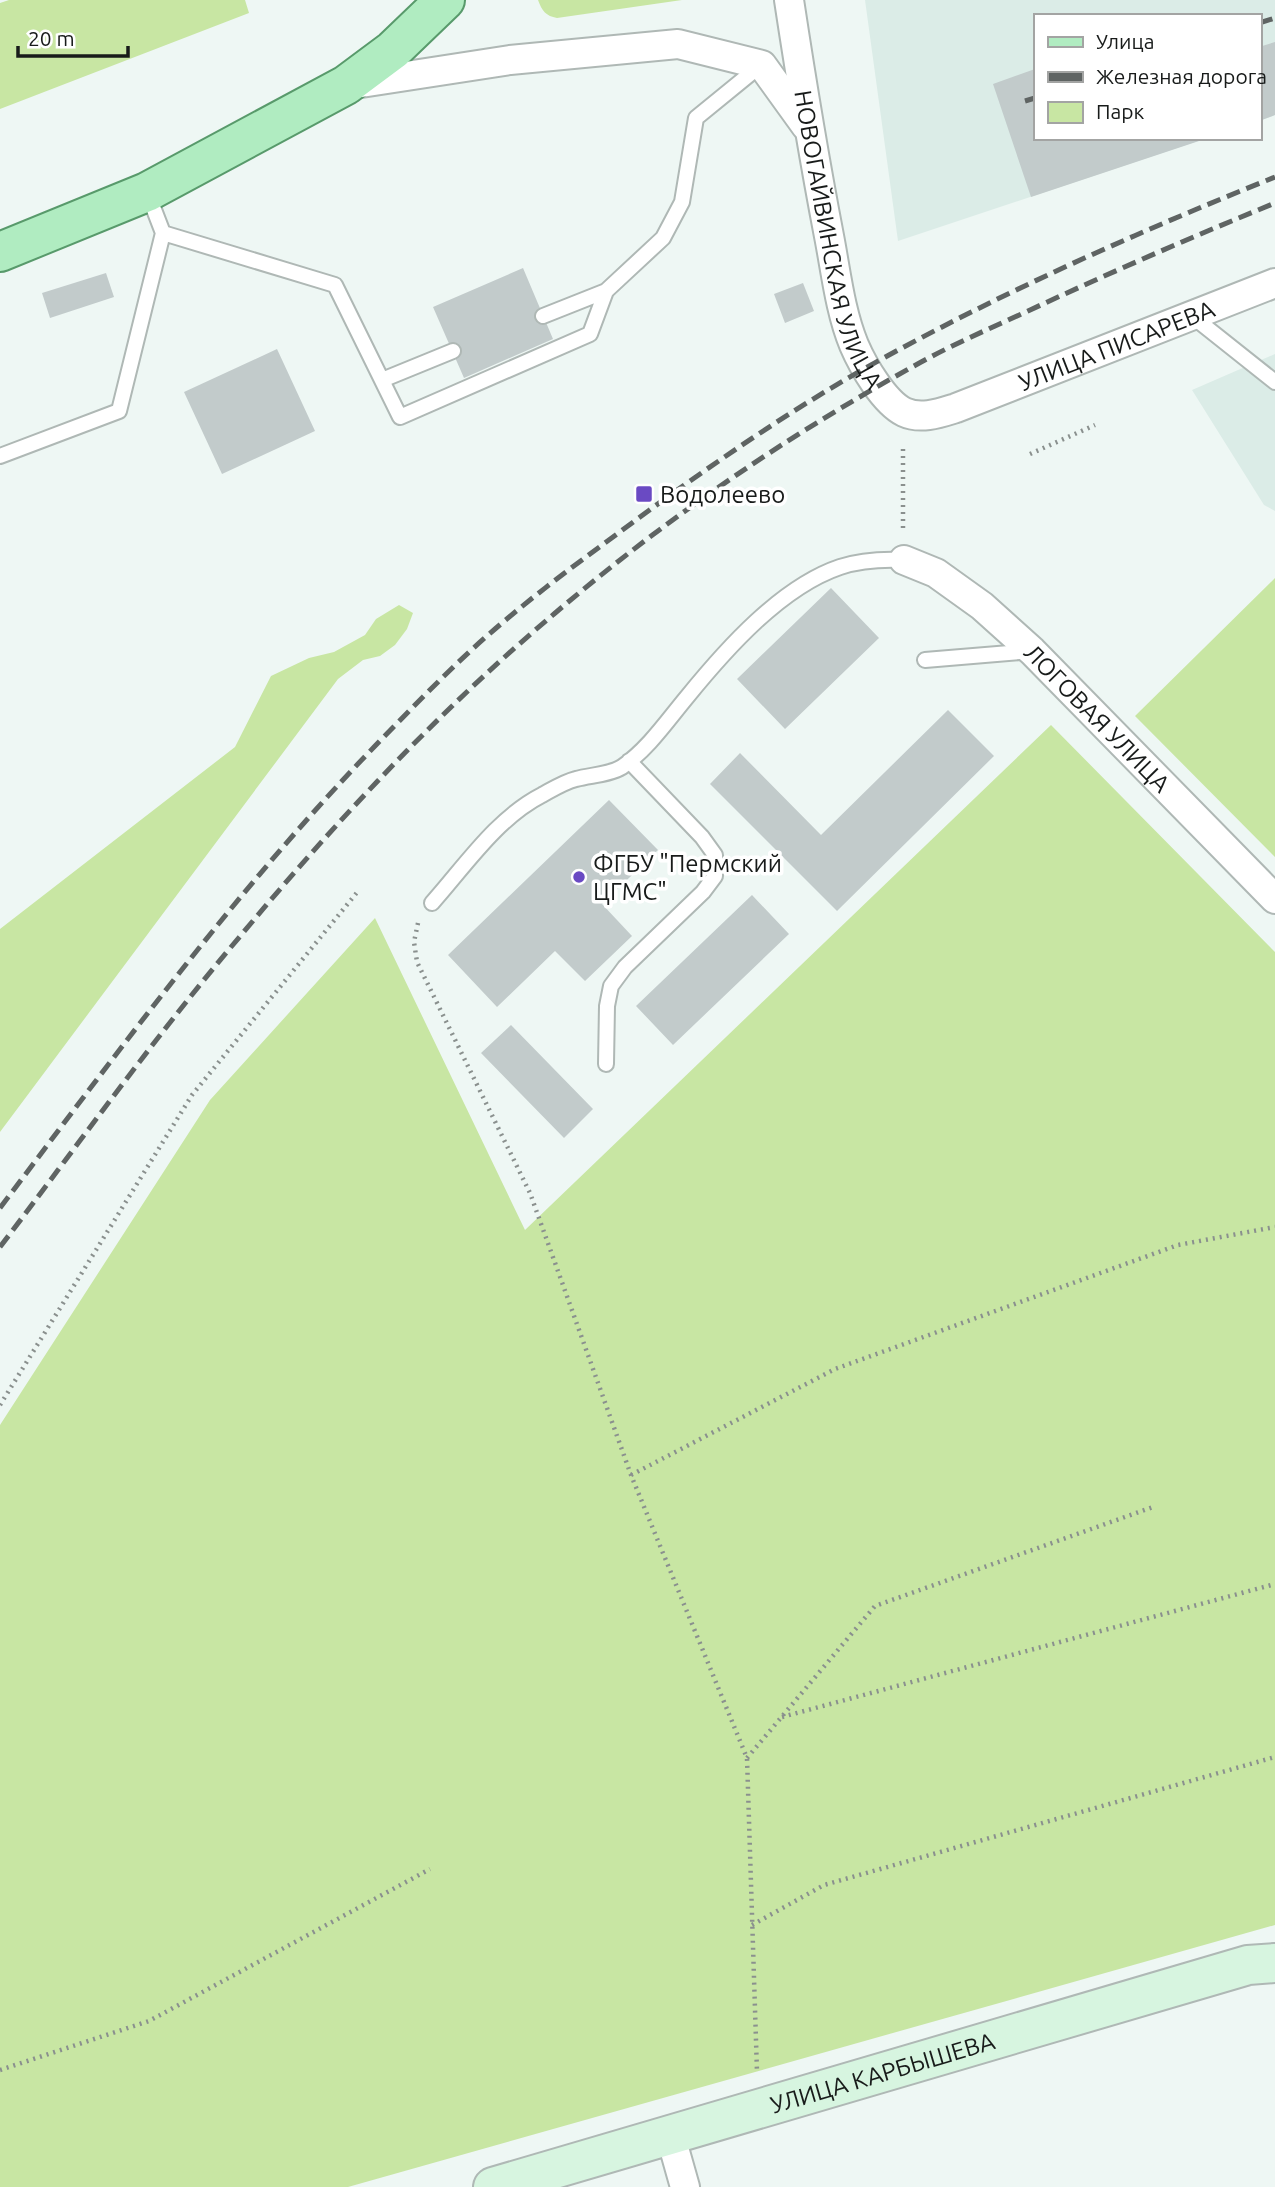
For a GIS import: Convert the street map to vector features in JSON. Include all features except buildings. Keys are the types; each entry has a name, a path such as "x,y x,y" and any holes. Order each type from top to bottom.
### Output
{"main road":[{"path":"0,252 147,192 345,85 393,50 445,0"}],"street":[{"name":"НОВОГАЙВИНСКАЯ УЛИЦА","path":"789,0 809,130 844,314 853,344 865,369 878,386 895,406 906,413 928,416 956,408"},
{"path":"345,85 510,60 678,44 762,65 809,130"},
{"name":"УЛИЦА ПИСАРЕВА","path":"956,408 1275,283"},
{"name":"ЛОГОВАЯ УЛИЦА","path":"904,560 936,573 982,606 1032,651 1275,900"},
{"name":"УЛИЦА КАРБЫШЕВА","path":"493,2187 1248,1965 1275,1963"},
{"path":"670,2134 685,2187"}],"lane":[{"path":"543,316 606,291 663,238 682,202 696,118 762,65"},
{"path":"0,456 119,411 163,233 147,192"},
{"path":"163,233 335,285 400,417 590,334 606,291"},
{"path":"1192,316 1268,369 1275,382"},
{"path":"382,380 453,351"},
{"path":"432,903 502,823 538,796 574,779 620,769 641,751 735,642 772,608 810,581 839,567 858,562 904,560"},
{"path":"925,660 1032,651"},
{"path":"606,1064 607,1006 611,986 625,967 703,892 715,876 715,855 702,837 629,761"}],"path":[{"path":"904,560 902,458 906,413"},
{"path":"1030,454 1095,425"},
{"path":"0,1405 192,1095 359,890"},
{"path":"432,903 417,924 417,962 530,1193 631,1475 747,1758 758,2108"},
{"path":"631,1475 835,1369 1178,1245 1275,1227"},
{"path":"747,1758 874,1606 1153,1507"},
{"path":"782,1717 1275,1584"},
{"path":"752,1925 824,1885 1275,1757"},
{"path":"0,2070 149,2021 430,1869"}],"shaded area":[{"path":"865,0 1275,0 1275,115 1261,120 1261,14 1034,14 1034,140 1201,140 898,241"},
{"path":"1275,354 1275,511 1264,505 1192,390"}],"green space":[{"path":"9,0 245,0 249,13 0,109 0,3"},
{"path":"538,0 682,0 557,18 545,12"},
{"path":"1275,578 1275,857 1135,716"},
{"path":"399,605 413,613 407,629 395,645 380,656 363,660 338,679 0,1132 0,929 235,747 271,676 309,658 334,652 365,635 376,619"},
{"path":"1051,725 1275,952 1275,1925 348,2187 0,2187 0,1425 210,1100 375,918 525,1230"}],"railway":[{"path":"1261,22 1275,18"},
{"path":"1025,101 1034,98"},
{"path":"0,1208 181,971 275,856 324,800 434,686 479,643 534,597 715,464 806,403 870,366 1040,279 1133,236 1275,177"},
{"path":"0,1247 180,1010 315,849 430,727 512,651 596,579 639,545 773,450 914,366 1089,283 1275,203"}],"place":[{"name":"Водолеево","path":"644,494"},
{"name":"ФГБУ \"Пермский ЦГМС\"","path":"579,877"}]}
